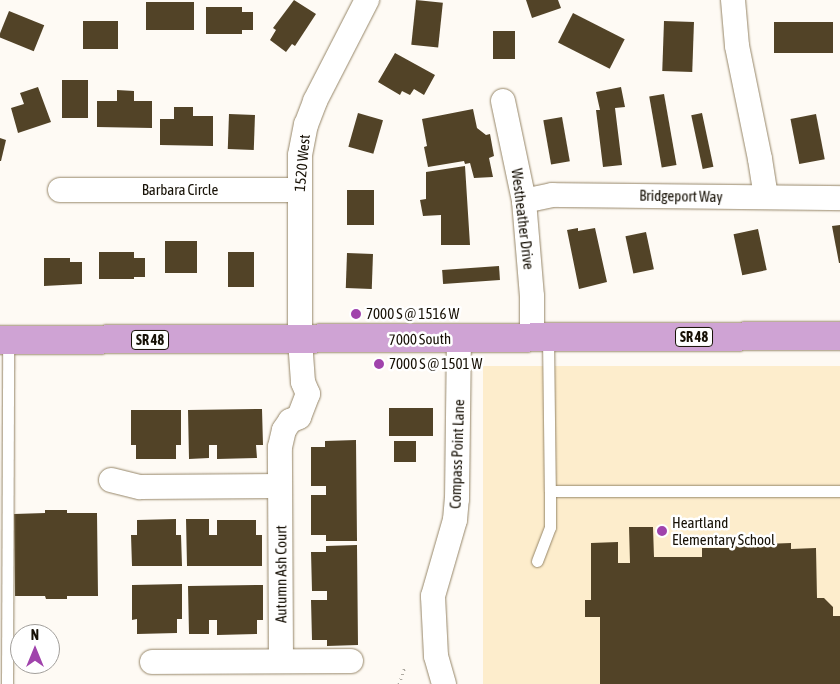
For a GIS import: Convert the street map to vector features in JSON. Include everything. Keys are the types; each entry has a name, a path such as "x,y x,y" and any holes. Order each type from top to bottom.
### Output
{"main road":[{"name":"7000 South","path":"4,340 840,336"}],"street":[{"name":"1520 West","path":"300,340 299,190 300,155 306,125 315,101 368,0"},
{"path":"733,0 737,46 766,197"},
{"name":"Westheather Drive","path":"503,101 524,201 532,296 540,338"},
{"name":"Barbara Circle","path":"60,190 299,190"},
{"name":"Bridgeport Way","path":"524,201 552,195 840,198"},
{"name":"Compass Point Lane","path":"444,684 436,656 433,596 454,520 457,499 459,339"},
{"name":"Autumn Ash Court","path":"281,661 280,446 284,430 290,420 299,417 306,405 308,394 303,382 300,340"},
{"path":"111,480 140,487 280,486"},
{"path":"152,662 351,660"}],"lane":[{"path":"537,561 550,527 548,438 540,338"},
{"path":"4,340 7,684"},
{"path":"550,491 840,491"}],"path":[{"path":"399,684 405,667"}],"shaded area":[{"name":"Heartland Elementary School","path":"483,366 840,366 840,684 483,684"}],"building":[{"path":"294,0 316,14 295,46 292,44 286,52 270,40 276,30 273,28"},
{"path":"416,0 443,3 438,48 411,45"},
{"path":"526,0 558,0 561,8 532,18"},
{"path":"146,2 194,2 194,30 146,30"},
{"path":"206,7 242,7 242,12 253,12 253,30 242,30 242,34 206,34"},
{"path":"9,11 44,25 34,51 0,38"},
{"path":"573,13 625,39 610,69 558,42"},
{"path":"83,21 118,21 118,49 83,49"},
{"path":"664,21 694,22 692,72 662,71"},
{"path":"774,22 833,22 833,53 774,53"},
{"path":"493,31 515,31 515,59 493,59"},
{"path":"395,53 435,75 424,95 414,89 410,95 402,91 400,95 378,82"},
{"path":"62,80 88,80 88,118 62,118"},
{"path":"38,87 51,122 18,133 11,108 24,104 20,93"},
{"path":"621,87 625,107 615,108 622,165 603,167 596,110 600,110 596,92"},
{"path":"117,90 134,91 134,101 152,101 152,128 97,127 97,101 117,101"},
{"path":"664,94 677,165 662,168 649,97"},
{"path":"174,107 193,107 193,116 213,116 213,146 160,145 160,119 174,119"},
{"path":"473,109 477,128 486,135 490,134 494,156 489,158 493,177 474,178 470,163 465,164 464,161 428,167 424,147 427,146 422,119"},
{"path":"358,113 383,120 373,154 348,147"},
{"path":"702,113 713,167 703,169 691,115"},
{"path":"229,114 255,115 254,150 228,149"},
{"path":"816,114 825,159 799,164 790,119"},
{"path":"562,117 570,161 551,165 543,120"},
{"path":"0,138 6,140 1,161 0,161"},
{"path":"465,166 470,245 441,245 441,215 423,216 420,200 426,199 426,172"},
{"path":"347,190 374,190 374,225 347,225"},
{"path":"840,225 840,263 839,263 832,226"},
{"path":"578,228 578,231 595,228 607,282 579,289 567,230"},
{"path":"758,229 767,270 742,275 734,234"},
{"path":"646,232 654,269 633,274 625,236"},
{"path":"165,241 197,241 197,273 165,273"},
{"path":"99,252 134,252 134,258 145,258 145,277 134,277 134,279 99,279"},
{"path":"228,252 254,252 254,287 228,287"},
{"path":"347,253 373,254 372,289 346,288"},
{"path":"44,258 70,258 70,262 82,262 82,284 44,286"},
{"path":"499,266 500,280 443,284 442,270"},
{"path":"389,408 433,408 433,436 389,436"},
{"path":"262,409 263,445 256,445 257,458 217,459 217,445 209,445 209,458 189,459 188,410"},
{"path":"131,410 181,410 181,445 176,445 176,459 136,459 136,445 131,445"},
{"path":"356,440 357,541 326,541 326,535 311,535 311,495 326,495 326,486 311,486 311,447 325,447 325,441"},
{"path":"394,441 416,441 416,462 394,462"},
{"path":"45,510 67,510 67,513 97,513 98,596 67,596 67,599 46,599 45,596 15,596 14,514 45,513"},
{"path":"176,519 176,535 181,535 182,566 132,566 131,535 137,535 137,520"},
{"path":"186,519 209,519 209,535 217,535 217,520 256,520 256,535 262,535 262,566 187,566"},
{"path":"629,527 653,527 654,557 702,557 702,548 729,548 729,543 754,543 754,537 765,537 765,544 791,543 791,549 816,548 817,598 824,598 833,607 833,616 840,616 840,684 600,684 600,617 585,617 585,600 591,600 591,543 618,542 618,563 630,563"},
{"path":"357,545 358,645 327,646 327,640 312,640 311,600 327,600 327,591 312,591 311,552 326,552 326,546"},
{"path":"182,584 182,619 177,619 177,633 137,634 137,619 132,620 132,585"},
{"path":"263,585 263,620 257,620 257,634 217,635 217,620 209,620 209,634 189,634 188,586"}],"place":[{"name":"7000 S @ 1516 W","path":"356,314"},
{"name":"7000 S @ 1501 W","path":"379,364"},
{"name":"Heartland Elementary School","path":"662,531"}]}
